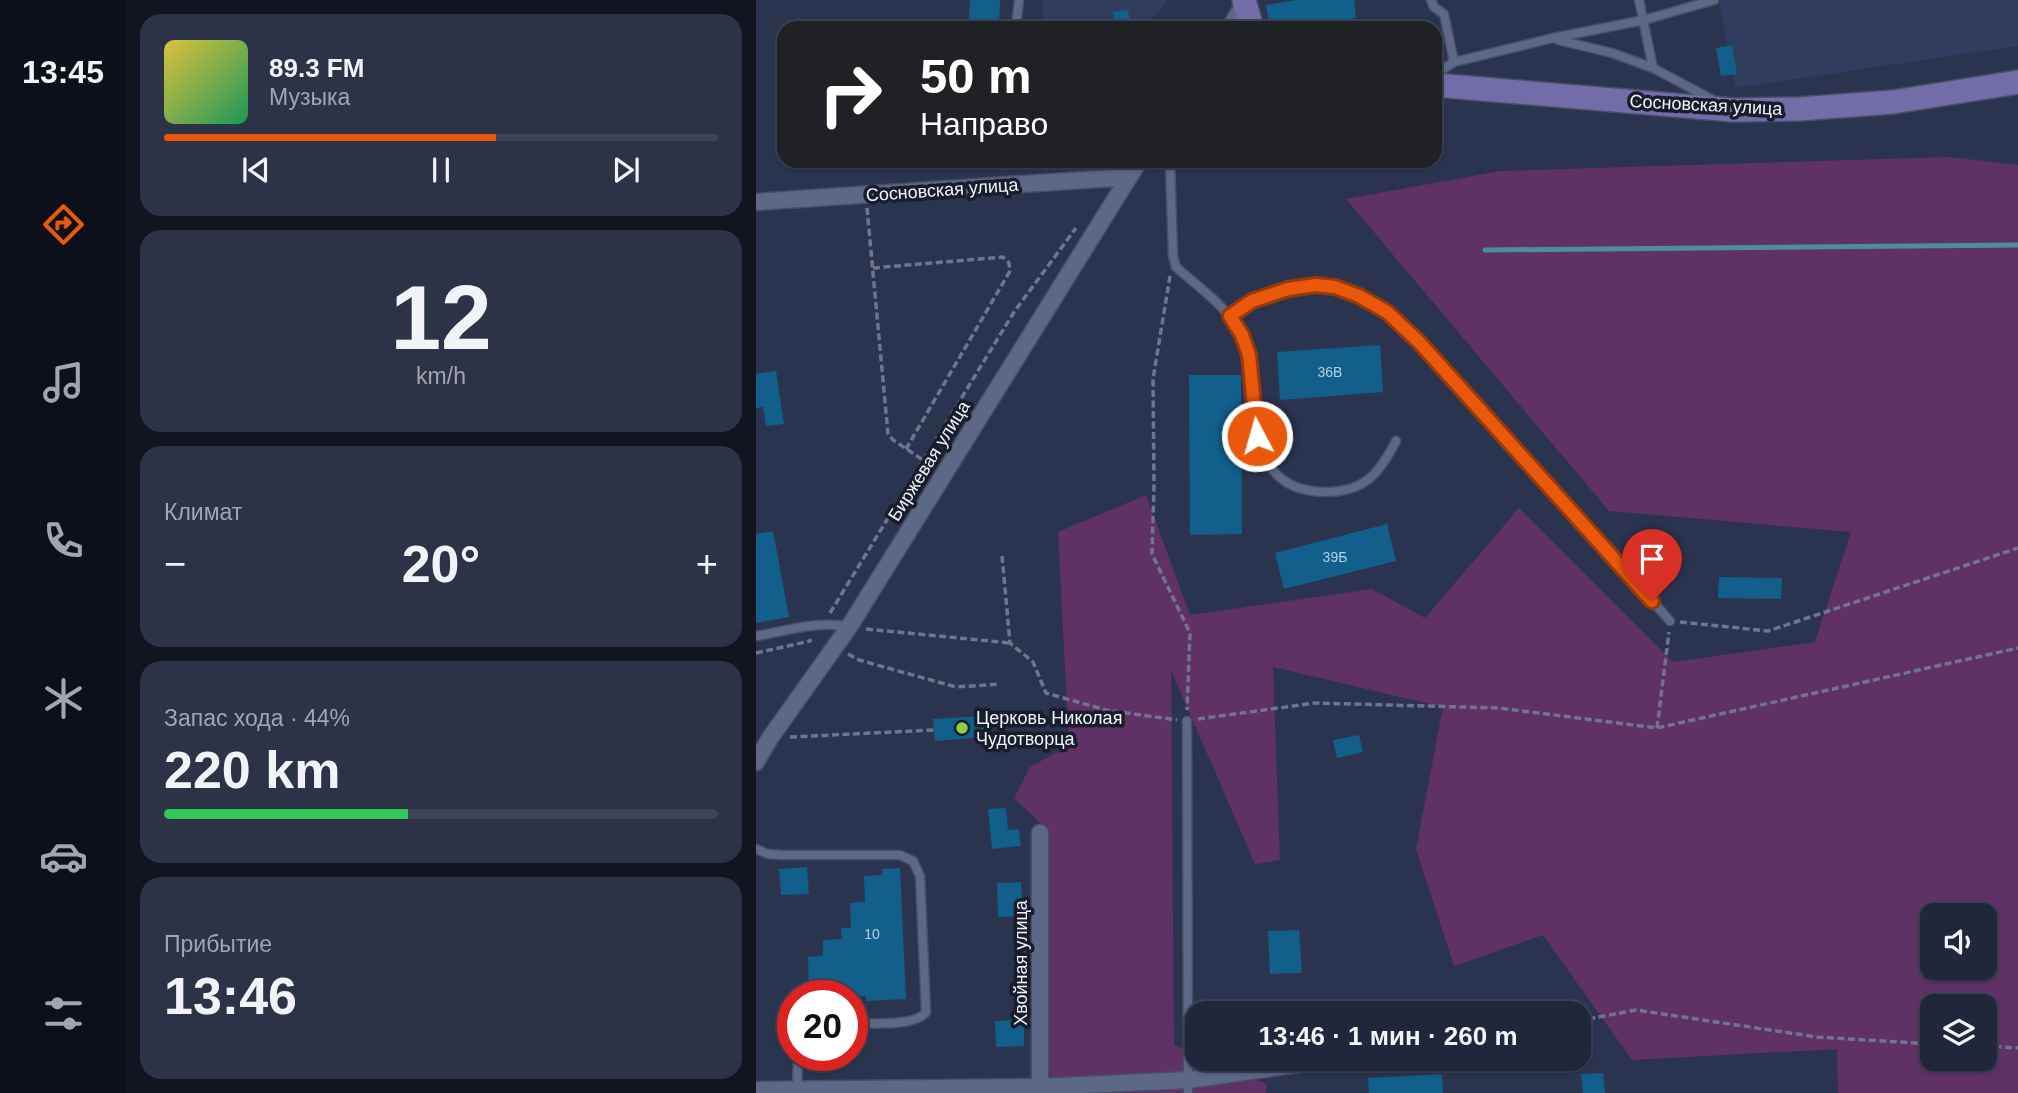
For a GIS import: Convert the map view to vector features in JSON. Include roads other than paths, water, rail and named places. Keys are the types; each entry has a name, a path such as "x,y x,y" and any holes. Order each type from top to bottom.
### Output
{"street":[{"path":"1234,21 1244,1"},
{"path":"1244,1 1250,21"},
{"name":"Сосновская улица","path":"1442,86 1733,110 1799,109 1893,102 2018,82"},
{"name":"Биржевая улица","path":"756,762 833,646 849,627 1134,168"},
{"name":"Сосновская улица","path":"756,198 866,195 1128,177"},
{"name":"Хвойная улица","path":"1040,833 1041,1090"},
{"path":"756,1090 1041,1090 1188,1086 1268,1071"}],"lane":[{"path":"1017,21 1019,0"},
{"path":"1431,0 1434,7 1444,14 1454,62"},
{"path":"1639,0 1653,68"},
{"path":"1442,70 1454,62 1644,20 1714,0"},
{"path":"1553,38 1612,53 1653,68 1733,110"},
{"path":"1170,168 1173,257 1177,267 1230,316 1242,335 1249,355 1257,436 1265,458 1278,475 1296,488 1317,492 1339,492 1357,487 1373,477 1384,464 1396,441"},
{"path":"1230,316 1252,301 1288,289 1316,285 1335,287 1359,296 1387,312 1419,342 1670,621"},
{"path":"756,636 823,625 849,627"},
{"path":"1187,721 1188,1086"},
{"path":"756,849 768,854 783,855 900,855 913,861 920,876 926,1012 922,1017 911,1021 868,1022"},
{"path":"797,1091 798,1071"}],"waterway":[{"path":"1485,250 2018,245"}],"place":[{"name":"Церковь Николая Чудотворца","path":"962,728"}]}
